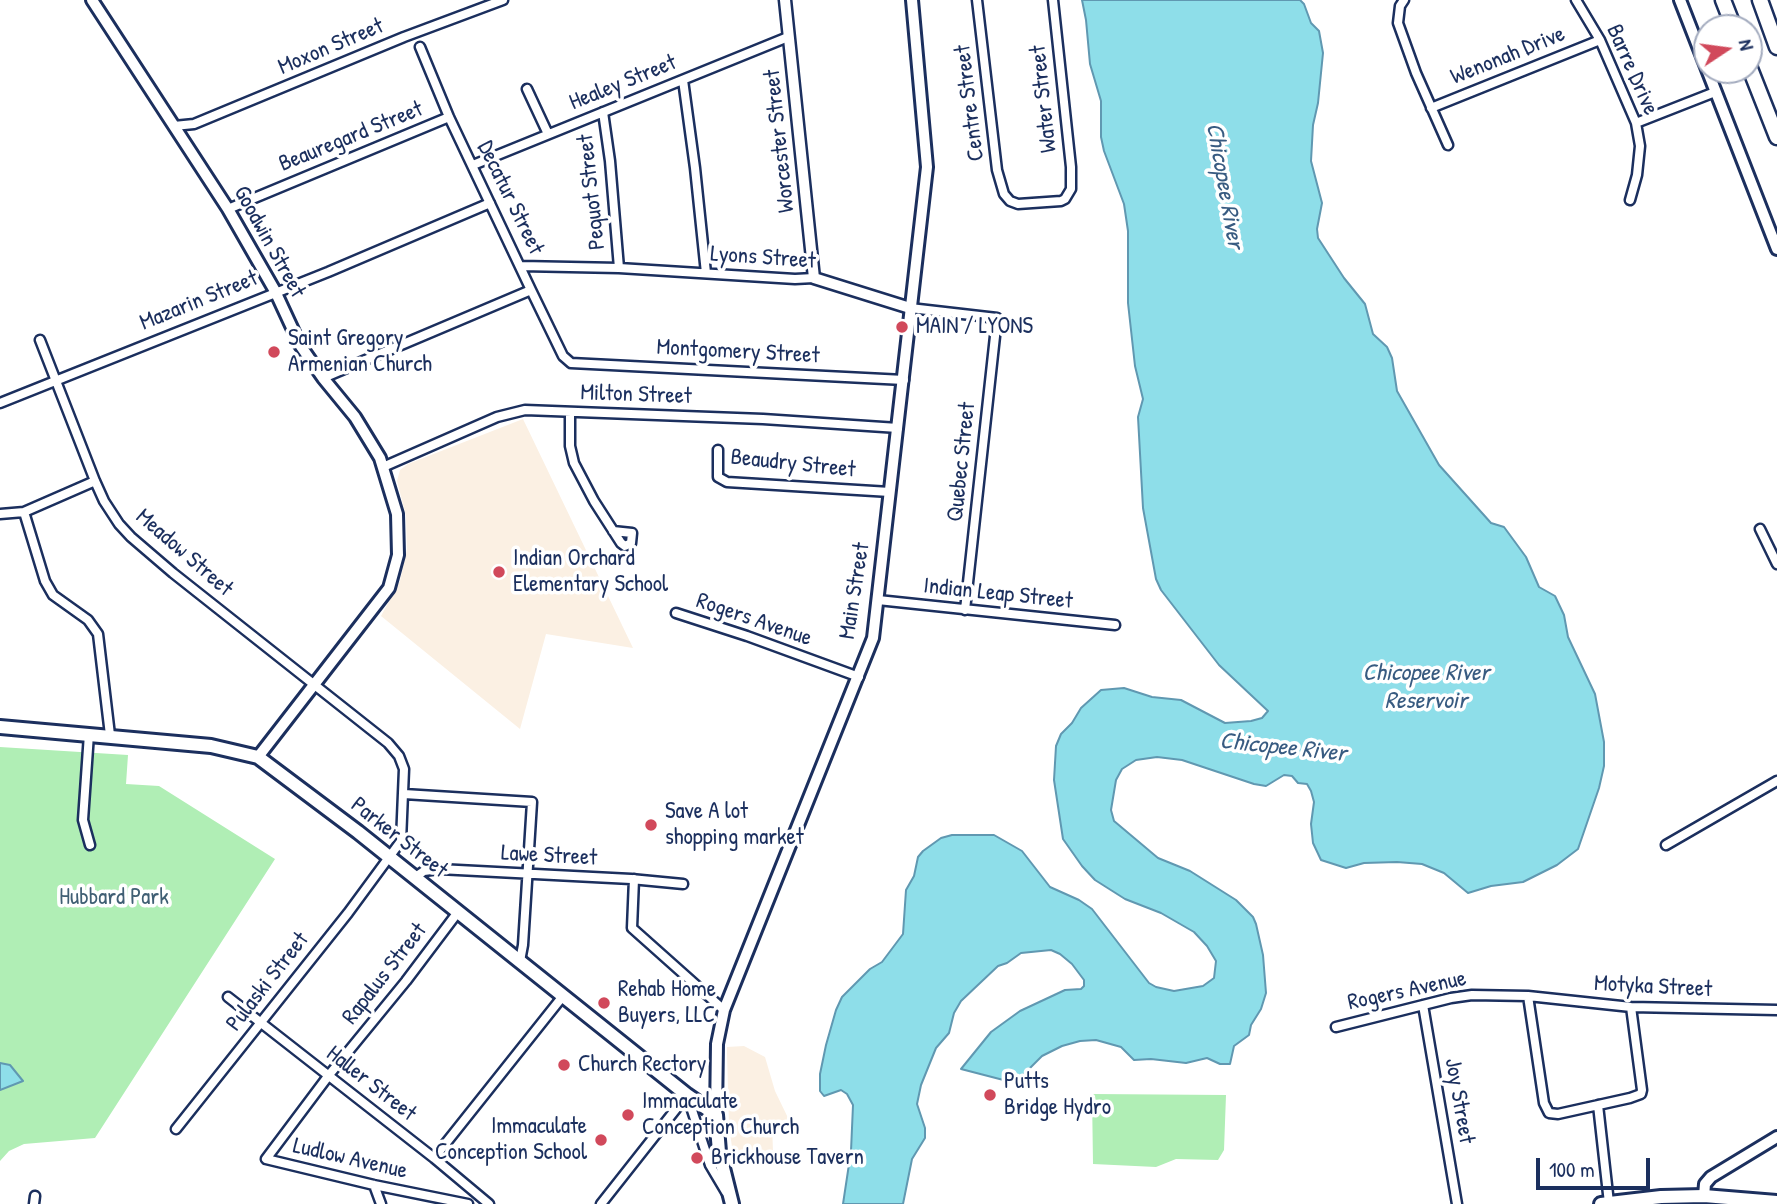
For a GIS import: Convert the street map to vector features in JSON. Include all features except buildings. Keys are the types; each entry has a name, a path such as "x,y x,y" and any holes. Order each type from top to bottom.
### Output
{"highway":[{"path":"1760,0 1777,47"},
{"path":"1756,84 1777,137"}],"main road":[{"name":"Goodwin Street","path":"92,0 228,208 275,291 300,345 355,417 383,467 397,514 398,555 389,588 257,757"},
{"name":"Main Street","path":"732,1202 719,1152 716,1115 717,1044 724,1010 873,638 927,167 912,0"},
{"path":"1680,0 1777,249"},
{"name":"Parker Street","path":"0,727 211,746 257,757 358,832 687,1095 716,1115"},
{"path":"1704,1196 1705,1184 1711,1177 1777,1137"},
{"path":"1601,1204 1661,1197 1704,1196 1777,1202"}],"street":[{"name":"Moxon Street","path":"174,126 194,124 404,37 503,0"},
{"name":"Worcester Street","path":"785,0 814,278"},
{"name":"Centre Street","path":"977,0 988,84 992,142 1004,194 1018,204 1061,201 1069,195"},
{"name":"Water Street","path":"1053,0 1071,167 1069,195"},
{"path":"1404,0 1400,6 1398,23 1448,145"},
{"name":"Barre Drive","path":"1576,0 1600,40 1636,123 1640,146 1637,175 1630,200"},
{"name":"Healey Street","path":"473,165 788,37"},
{"name":"Wenonah Drive","path":"1431,108 1600,40"},
{"name":"Decatur Street","path":"420,47 449,117 531,290 563,356 571,363"},
{"path":"683,80 706,273"},
{"path":"527,89 548,134"},
{"path":"1636,123 1715,92"},
{"name":"Pequot Street","path":"603,112 619,268"},
{"name":"Beauregard Street","path":"228,208 449,117"},
{"name":"Mazarin Street","path":"0,403 328,272 490,203"},
{"name":"Lyons Street","path":"522,267 619,268 814,278 910,308 997,317"},
{"path":"323,378 531,290"},
{"name":"Quebec Street","path":"965,610 997,317"},
{"name":"Meadow Street","path":"40,340 104,501 131,537 396,750 404,769 404,794"},
{"name":"Montgomery Street","path":"571,363 904,380"},
{"name":"Milton Street","path":"383,467 504,415 531,410 763,419 898,428"},
{"path":"570,412 570,446 574,463 613,531"},
{"name":"Beaudry Street","path":"718,450 718,477 727,482 890,492"},
{"path":"0,514 24,512 95,481"},
{"path":"24,512 45,581 53,595 88,620 98,634 110,735"},
{"path":"1760,529 1777,564"},
{"name":"Indian Leap Street","path":"878,600 1115,625"},
{"name":"Rogers Avenue","path":"676,613 859,677"},
{"path":"89,734 83,820 90,845"},
{"path":"1665,845 1777,781"},
{"path":"404,794 532,802 520,961"},
{"name":"Pulaski Street","path":"176,1129 390,858 401,841 404,794"},
{"name":"Lawe Street","path":"414,878 424,872 439,869 683,884"},
{"path":"634,879 632,928 724,1010"},
{"name":"Rapalus Street","path":"265,1159 458,912"},
{"name":"Rogers Avenue","path":"1336,1027 1423,1004 1472,995 1528,996"},
{"path":"434,1158 563,996"},
{"path":"1528,996 1544,1103 1549,1113 1558,1114 1641,1094 1631,1007"},
{"name":"Motyka Street","path":"1528,996 1631,1007 1777,1010"},
{"name":"Haller Street","path":"228,997 489,1204"},
{"name":"Joy Street","path":"1423,1004 1457,1204"},
{"path":"687,1095 710,1166 732,1202"},
{"path":"601,1204 687,1095"},
{"path":"1598,1105 1609,1203"},
{"name":"Ludlow Avenue","path":"265,1159 468,1204"},
{"path":"374,1185 382,1204"}],"shaded area":[{"name":"Indian Orchard Elementary School","path":"523,419 633,648 546,634 520,729 381,616 400,581 407,549 406,516 397,481 400,470 408,464"},
{"path":"744,1046 765,1057 775,1091 790,1122 772,1124 773,1152 734,1161 729,1126 727,1047"}],"green space":[{"name":"Hubbard Park","path":"0,747 128,755 126,784 159,786 275,859 95,1138 24,1144 9,1151 0,1161"},
{"path":"1092,1094 1226,1095 1224,1150 1218,1160 1176,1159 1156,1167 1093,1164"}],"water":[{"name":"Chicopee River Reservoir","path":"1082,0 1300,0 1304,4 1311,23 1319,31 1323,53 1311,161 1322,203 1318,238 1365,304 1373,334 1387,347 1392,358 1397,391 1439,465 1491,523 1504,527 1526,557 1539,587 1555,596 1564,615 1568,637 1595,694 1604,742 1604,766 1578,849 1557,865 1523,882 1491,886 1468,893 1444,873 1422,864 1364,863 1346,868 1321,860 1313,843 1311,824 1314,802 1311,791 1307,784 1298,783 1292,776 1284,775 1266,786 1182,760 1157,757 1136,760 1122,769 1116,780 1111,810 1114,821 1158,858 1190,871 1236,900 1253,917 1256,924 1263,955 1266,993 1249,1035 1234,1046 1230,1064 1220,1064 1207,1058 1186,1063 1134,1060 1121,1047 1096,1040 1062,1046 1042,1056 1015,1083 961,1069 991,1032 1020,1011 1065,990 1081,989 1084,986 1084,980 1072,964 1060,954 1051,950 1021,953 998,966 961,1001 954,1013 949,1033 936,1048 921,1085 917,1104 925,1128 925,1138 912,1159 903,1204 843,1204 851,1151 853,1105 847,1094 841,1090 824,1096 820,1091 820,1074 826,1045 842,997 870,969 882,962 903,934 906,890 914,876 918,857 923,851 941,838 952,835 994,835 1022,851 1050,887 1092,909 1149,983 1174,991 1203,986 1214,978 1216,961 1194,932 1161,913 1125,899 1095,880 1063,839 1054,780 1056,746 1061,734 1081,708 1101,690 1124,688 1152,697 1181,700 1225,723 1262,718 1268,711 1219,665 1161,590 1156,579 1143,508 1138,417 1143,399 1135,366 1128,303 1128,231 1124,204 1101,137 1101,101 1090,64"},
{"path":"0,1063 10,1065 23,1081 0,1090"}],"place":[{"name":"MAIN / LYONS","path":"902,327"},
{"name":"Saint Gregory Armenian Church","path":"274,352"},
{"name":"Indian Orchard Elementary School","path":"499,572"},
{"name":"Save A lot shopping market","path":"651,825"},
{"name":"Rehab Home Buyers, LLC","path":"604,1003"},
{"name":"Church Rectory","path":"564,1065"},
{"name":"Putts Bridge Hydro","path":"990,1095"},
{"name":"Immaculate Conception Church","path":"628,1115"},
{"name":"Immaculate Conception School","path":"601,1140"},
{"name":"Brickhouse Tavern","path":"697,1158"}],"water label":[{"name":"Chicopee River","path":"1224,186"},
{"name":"Chicopee River","path":"1283,748"}]}
